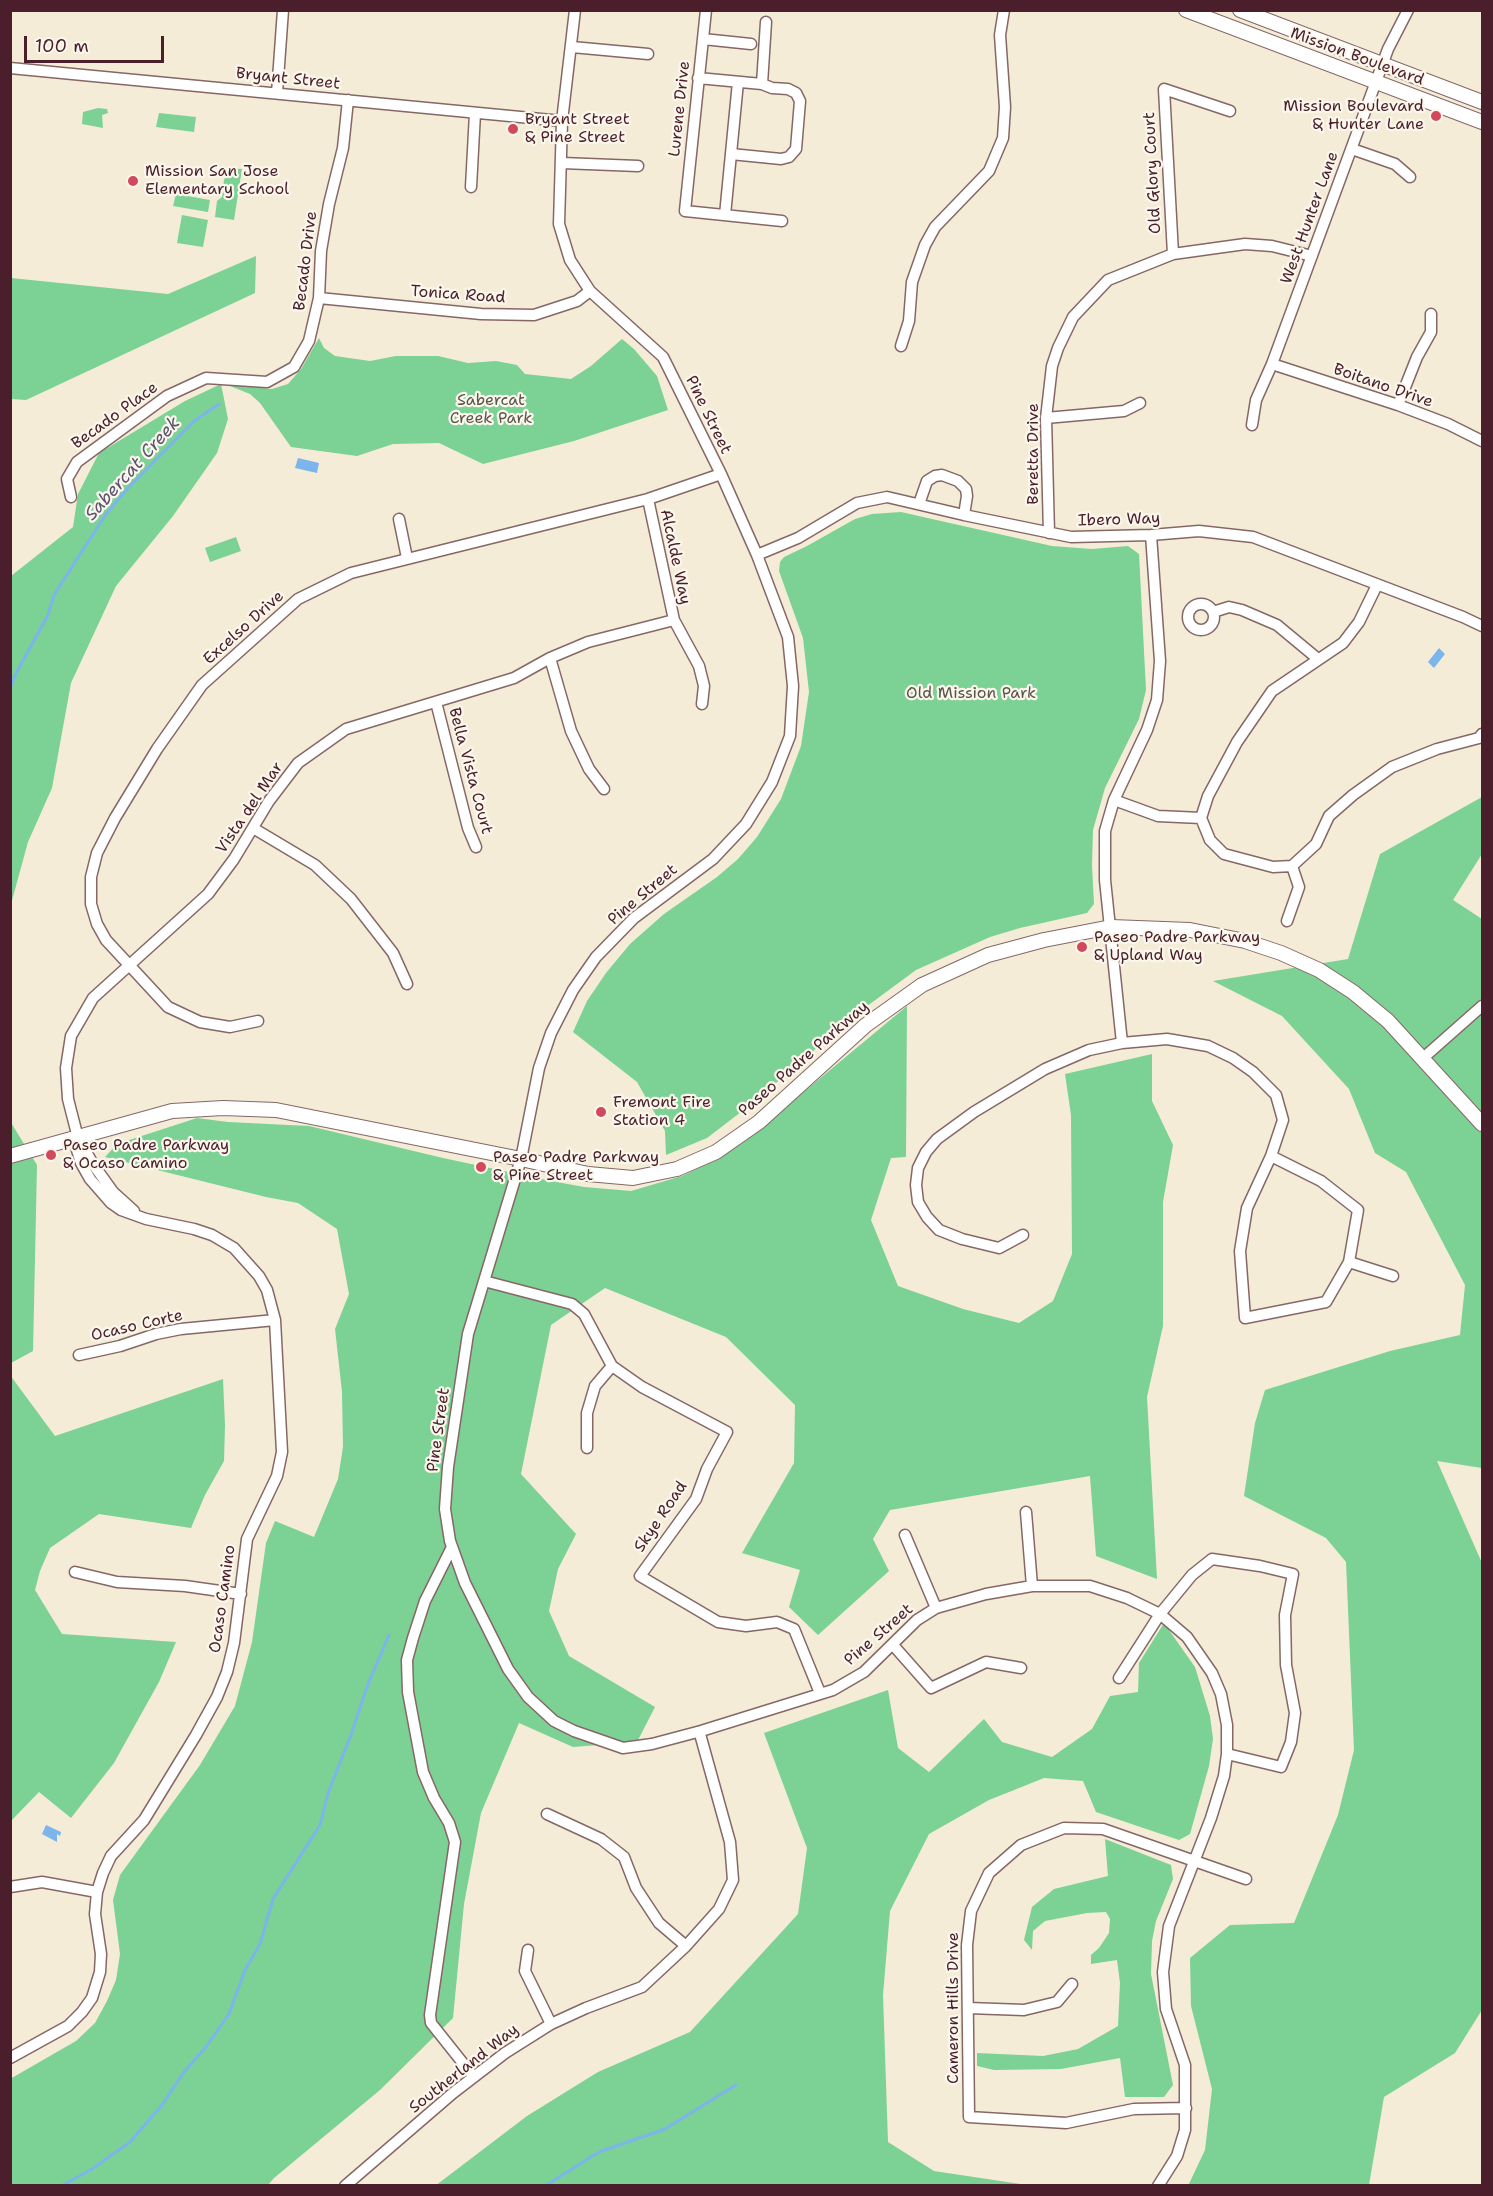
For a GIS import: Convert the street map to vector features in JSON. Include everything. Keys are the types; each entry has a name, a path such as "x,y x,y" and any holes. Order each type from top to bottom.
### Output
{"main road":[{"name":"Mission Boulevard","path":"1186,10 1482,122"},
{"name":"Mission Boulevard","path":"1240,10 1482,102"},
{"name":"Paseo Padre Parkway","path":"10,1156 172,1112 223,1108 276,1110 588,1174 627,1177 677,1169 716,1152 759,1122 866,1025 922,985 988,955 1044,940 1111,927 1190,930 1245,941 1281,953 1319,970 1353,992 1388,1021 1482,1124"}],"street":[{"path":"277,93 283,10"},
{"name":"Pine Street","path":"575,10 562,121 559,224 570,260 590,291 663,357 721,474 788,637 794,686 790,736 772,782 746,824 713,859 634,918 596,957 573,990 551,1033 539,1068 521,1159 468,1334 448,1467 445,1509 452,1547 465,1583 508,1669 528,1698 554,1721 574,1731 623,1748 652,1744 701,1731 833,1689 864,1672 917,1620 936,1608 986,1594 1032,1586 1090,1586 1127,1598 1160,1614 1187,1637 1212,1672 1221,1694 1227,1725 1227,1754 1224,1776 1211,1818 1169,1926 1162,1972 1166,2009 1185,2065 1186,2108 1185,2130 1177,2157 1158,2186"},
{"name":"Lurene Drive","path":"706,10 686,210 725,215"},
{"path":"901,346 909,321 912,282 925,245 934,227 989,171 1003,138 1005,107 1000,35 1004,10"},
{"name":"West Hunter Lane","path":"1252,425 1256,400 1272,364 1383,65 1401,21 1408,10"},
{"path":"762,84 766,22"},
{"path":"703,39 751,44"},
{"path":"572,47 648,54"},
{"name":"Bryant Street","path":"10,68 562,121"},
{"path":"698,78 762,84 772,88 788,89 796,93 800,100 796,148 789,157 781,159 731,154"},
{"path":"738,82 725,215 782,221"},
{"name":"Old Glory Court","path":"1173,254 1164,90 1230,111"},
{"name":"Becado Drive","path":"206,378 267,382 294,367 309,340 319,298 321,251 329,204 344,148 348,100"},
{"path":"471,187 475,113"},
{"path":"1352,148 1395,164 1410,177"},
{"path":"562,163 638,166"},
{"name":"Beretta Drive","path":"1049,533 1046,418 1052,366 1073,317 1108,280 1173,254 1245,244 1272,246 1312,256"},
{"name":"Tonica Road","path":"319,298 481,314 534,315 576,301 590,291"},
{"path":"1398,405 1417,357 1431,332 1431,314"},
{"name":"Boitano Drive","path":"1272,364 1398,405 1448,424 1482,441"},
{"name":"Becado Place","path":"71,497 67,479 77,462 167,396 206,378"},
{"path":"1046,418 1125,411 1140,403"},
{"name":"Excelso Drive","path":"258,1021 230,1027 200,1023 168,1007 106,940 97,924 91,904 91,877 97,853 115,818 157,749 202,686 298,599 351,573 648,499 721,474"},
{"path":"919,504 927,481 942,475 958,482 966,489 964,516"},
{"name":"Ibero Way","path":"756,555 798,538 856,503 887,497 964,516 1071,537 1199,531 1253,537 1463,616 1482,626"},
{"name":"Alcalde Way","path":"648,499 674,620 699,666 704,686 702,704"},
{"path":"399,519 407,558"},
{"path":"1122,1043 1105,880 1105,831 1114,800 1147,730 1157,700 1160,661 1151,535"},
{"path":"1377,585 1359,622 1343,643 1272,691 1237,742 1208,796 1201,818 1210,840 1224,854 1273,867 1292,866 1316,844 1329,816 1392,766 1437,749 1479,738 1482,734"},
{"path":"1213,612 1229,608 1242,610 1277,625 1318,659"},
{"name":"Vista del Mar","path":"78,1137 68,1098 66,1068 71,1036 93,998 208,894 234,859 269,801 298,763 346,729 514,678 550,658 588,642 674,620"},
{"path":"550,658 571,731 590,769 604,789"},
{"name":"Bella Vista Court","path":"436,702 468,828 476,847"},
{"path":"1114,800 1158,816 1201,818"},
{"path":"253,828 315,865 351,899 393,953 407,984"},
{"path":"1287,921 1299,887 1292,866"},
{"path":"1422,1059 1482,1006"},
{"path":"1023,1235 999,1248 962,1239 939,1230 927,1217 918,1202 916,1185 918,1168 937,1139 965,1119 1045,1069 1089,1050 1122,1043 1167,1039 1209,1046 1233,1058 1253,1072 1276,1095 1283,1120 1271,1156 1247,1208 1240,1251 1245,1318 1326,1302 1349,1262 1358,1210 1321,1181 1271,1156"},
{"name":"Ocaso Camino","path":"10,2058 68,2026 92,1998 100,1972 101,1954 95,1914 97,1892 111,1856 144,1820 217,1697 227,1672 234,1643 247,1539 278,1476 282,1452 274,1320 267,1290 260,1276 234,1248 212,1234 194,1228 146,1219 121,1210 101,1193 81,1162 77,1150 78,1137"},
{"path":"1349,1262 1393,1276"},
{"name":"Skye Road","path":"484,1281 572,1304 584,1314 612,1366 642,1387 727,1432 707,1469 696,1498 640,1576 718,1622 747,1626 777,1622 794,1629 820,1693"},
{"name":"Ocaso Corte","path":"79,1355 120,1347 156,1334 181,1329 274,1320"},
{"path":"587,1448 587,1413 595,1386 612,1366"},
{"path":"1026,1512 1032,1586"},
{"path":"905,1535 936,1608"},
{"path":"452,1547 424,1601 407,1660 408,1692 423,1772 434,1798 449,1822 454,1842 430,2015 431,2023 474,2077"},
{"path":"1119,1678 1160,1614 1192,1575 1212,1559 1260,1566 1293,1574 1285,1615 1286,1665 1295,1713 1291,1742 1281,1767 1227,1754"},
{"path":"75,1572 117,1582 185,1586 241,1594"},
{"path":"893,1645 931,1688 986,1662 1021,1668"},
{"name":"Southerland Way","path":"345,2186 505,2053 551,2024 642,1987 686,1946 719,1909 733,1880 730,1842 701,1731"},
{"path":"547,1814 601,1839 624,1857 636,1888 659,1923 686,1946"},
{"name":"Cameron Hills Drive","path":"1186,2108 1134,2109 1066,2123 969,2117 967,1945 971,1911 989,1873 1022,1845 1064,1828 1103,1828 1246,1879"},
{"path":"10,1887 42,1882 97,1892"},
{"path":"528,1950 525,1971 551,2024"},
{"path":"968,2008 1024,2010 1057,2002 1072,1984"}],"green space":[{"path":"98,108 107,109 108,113 102,115 103,128 82,124 83,112"},
{"path":"159,113 196,117 194,132 156,127"},
{"path":"230,168 242,169 234,220 215,217 217,201 222,197 224,180"},
{"path":"176,194 210,200 208,212 173,206"},
{"path":"182,215 208,220 203,247 177,243"},
{"path":"256,256 255,293 26,400 11,399 11,278 168,294"},
{"name":"Sabercat Creek Park","path":"319,338 324,348 335,356 370,361 396,356 438,356 468,363 496,361 517,365 525,374 571,379 591,366 622,339 634,349 657,376 668,410 574,441 483,464 439,443 393,444 357,456 291,447 260,403 250,394 225,384 272,389 288,384 301,369"},
{"path":"221,384 228,419 217,453 173,516 116,586 71,683 52,788 28,842 11,904 11,576 73,527 78,494 99,453 185,401"},
{"name":"Old Mission Park","path":"901,512 1052,546 1092,549 1128,546 1139,554 1146,690 1139,719 1105,788 1093,830 1094,904 1087,913 990,937 916,970 855,1015 754,1102 707,1138 666,1155 665,1131 637,1082 573,1032 587,1001 630,944 664,914 717,877 738,859 757,837 781,799 801,746 809,692 803,638 779,571 780,562 784,557 855,519 872,514"},
{"path":"236,537 241,551 210,562 205,548"},
{"path":"1482,797 1482,854 1453,900 1482,919 1482,1468 1437,1461 1482,1563 1482,2010 1455,2053 1384,2097 1369,2185 1188,2186 1205,2150 1212,2089 1191,2006 1190,1958 1230,1925 1294,1923 1338,1815 1354,1750 1346,1562 1326,1538 1244,1496 1255,1423 1265,1390 1390,1351 1460,1335 1465,1285 1406,1172 1375,1153 1349,1089 1282,1016 1213,981 1348,959 1380,854"},
{"path":"907,1006 906,1157 891,1158 871,1220 898,1286 963,1309 1019,1323 1053,1301 1072,1254 1071,1115 1065,1074 1152,1054 1152,1101 1173,1145 1163,1202 1163,1326 1147,1397 1157,1579 1096,1556 1090,1476 890,1510 873,1539 889,1571 818,1635 789,1607 800,1570 742,1553 794,1463 795,1405 726,1337 605,1288 551,1325 521,1474 576,1534 558,1569 549,1611 569,1656 655,1707 637,1742 573,1747 519,1723 481,1813 464,1904 453,2018 380,2090 268,2185 11,2185 10,2079 76,2041 95,2023 107,2001 116,1980 120,1954 113,1900 120,1875 200,1765 235,1706 252,1642 266,1543 275,1521 314,1537 338,1479 343,1447 342,1392 335,1329 349,1294 337,1229 298,1203 105,1157 117,1144 197,1118 309,1126 546,1180 584,1187 631,1191 682,1176 719,1158 747,1139"},
{"path":"10,1121 37,1165 33,1351 11,1363"},
{"path":"10,1375 55,1436 223,1379 224,1461 205,1495 191,1528 99,1514 50,1548 40,1571 35,1590 62,1634 176,1642 159,1682 114,1763 71,1818 39,1792 11,1821"},
{"path":"1164,1623 1195,1667 1210,1716 1213,1739 1209,1766 1190,1834 1179,1840 1096,1812 1083,1781 1044,1778 989,1800 929,1834 890,1911 883,1995 888,2142 934,2171 1027,2185 435,2186 527,2116 598,2072 690,2032 798,1914 807,1848 764,1733 888,1690 898,1748 929,1772 984,1719 1002,1742 1052,1757 1092,1729 1110,1696 1138,1692 1139,1663"},
{"path":"1105,1839 1171,1865 1173,1879 1156,1921 1152,1941 1151,1974 1173,2085 1164,2097 1125,2097 1120,2058 1061,2069 994,2070 977,2066 977,2053 1043,2056 1078,2049 1118,2026 1120,1983 1117,1960 1091,1964 1091,1955 1109,1933 1110,1919 1106,1912 1045,1921 1033,1931 1032,1950 1024,1940 1032,1907 1054,1889 1108,1876"}],"water":[{"path":"298,458 319,463 317,473 295,468"},
{"path":"1439,648 1445,654 1434,668 1428,662"},
{"path":"46,1825 61,1832 60,1836 57,1834 57,1842 42,1834"}],"waterway":[{"name":"Sabercat Creek","path":"10,689 14,677 48,615 54,595 106,514 127,489 194,421 219,404"},
{"path":"61,2186 92,2169 130,2142 162,2105 184,2072 206,2047 229,2014 245,1970 260,1944 273,1899 320,1825 328,1793 368,1684 389,1635"},
{"path":"545,2186 599,2152 665,2129 736,2085"}],"place":[{"name":"Mission Boulevard & Hunter Lane","path":"1436,116"},
{"name":"Bryant Street & Pine Street","path":"513,129"},
{"name":"Mission San Jose Elementary School","path":"133,181"},
{"name":"Paseo Padre Parkway & Upland Way","path":"1082,947"},
{"name":"Fremont Fire Station 4","path":"601,1112"},
{"name":"Paseo Padre Parkway & Ocaso Camino","path":"51,1155"},
{"name":"Paseo Padre Parkway & Pine Street","path":"481,1167"}]}
